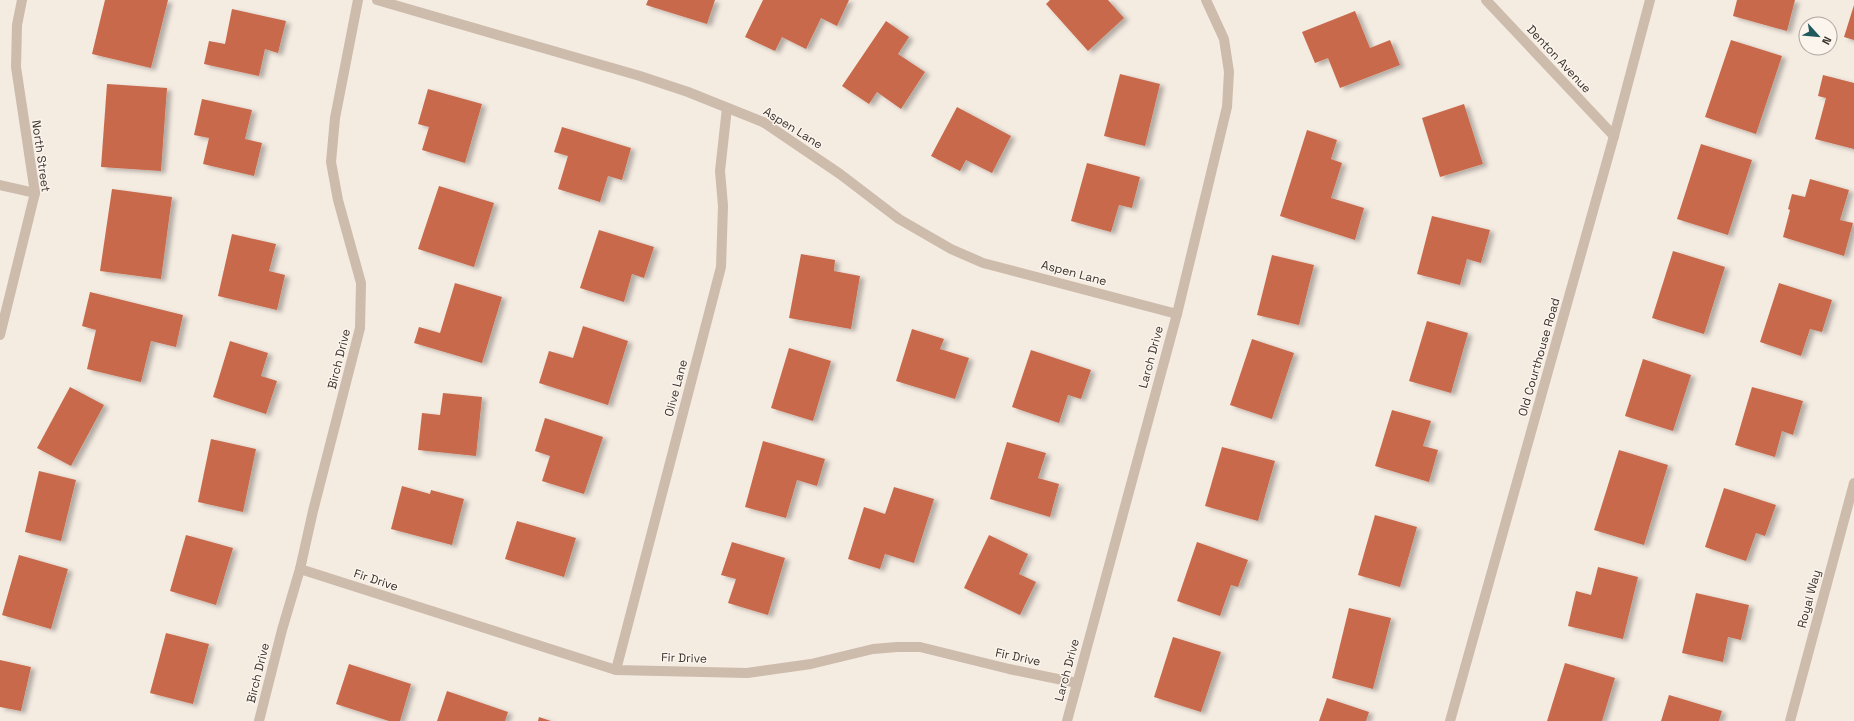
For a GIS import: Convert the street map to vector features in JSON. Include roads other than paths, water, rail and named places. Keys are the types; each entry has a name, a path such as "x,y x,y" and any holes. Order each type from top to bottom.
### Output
{"street":[{"name":"North Street","path":"0,336 35,193 16,67 17,25 22,0"},
{"name":"Birch Drive","path":"259,721 282,630 300,570 312,511 360,328 361,283 338,200 331,162 334,118 358,0"},
{"name":"Aspen Lane","path":"377,0 640,76 688,92 763,122 840,174 899,219 951,249 983,263 1176,314"},
{"name":"Larch Drive","path":"1067,721 1176,314 1227,108 1229,72 1224,39 1206,0"},
{"name":"Denton Avenue","path":"1486,0 1614,136"},
{"name":"Old Courthouse Road","path":"1450,721 1614,136 1650,0"},
{"name":"Olive Lane","path":"616,670 721,267 723,206 720,171 728,108"},
{"path":"0,185 35,193"},
{"name":"Royal Way","path":"1790,721 1854,483"},
{"name":"Fir Drive","path":"300,570 616,670 747,673 811,664 873,649 920,647 1009,669 1077,683"}]}
